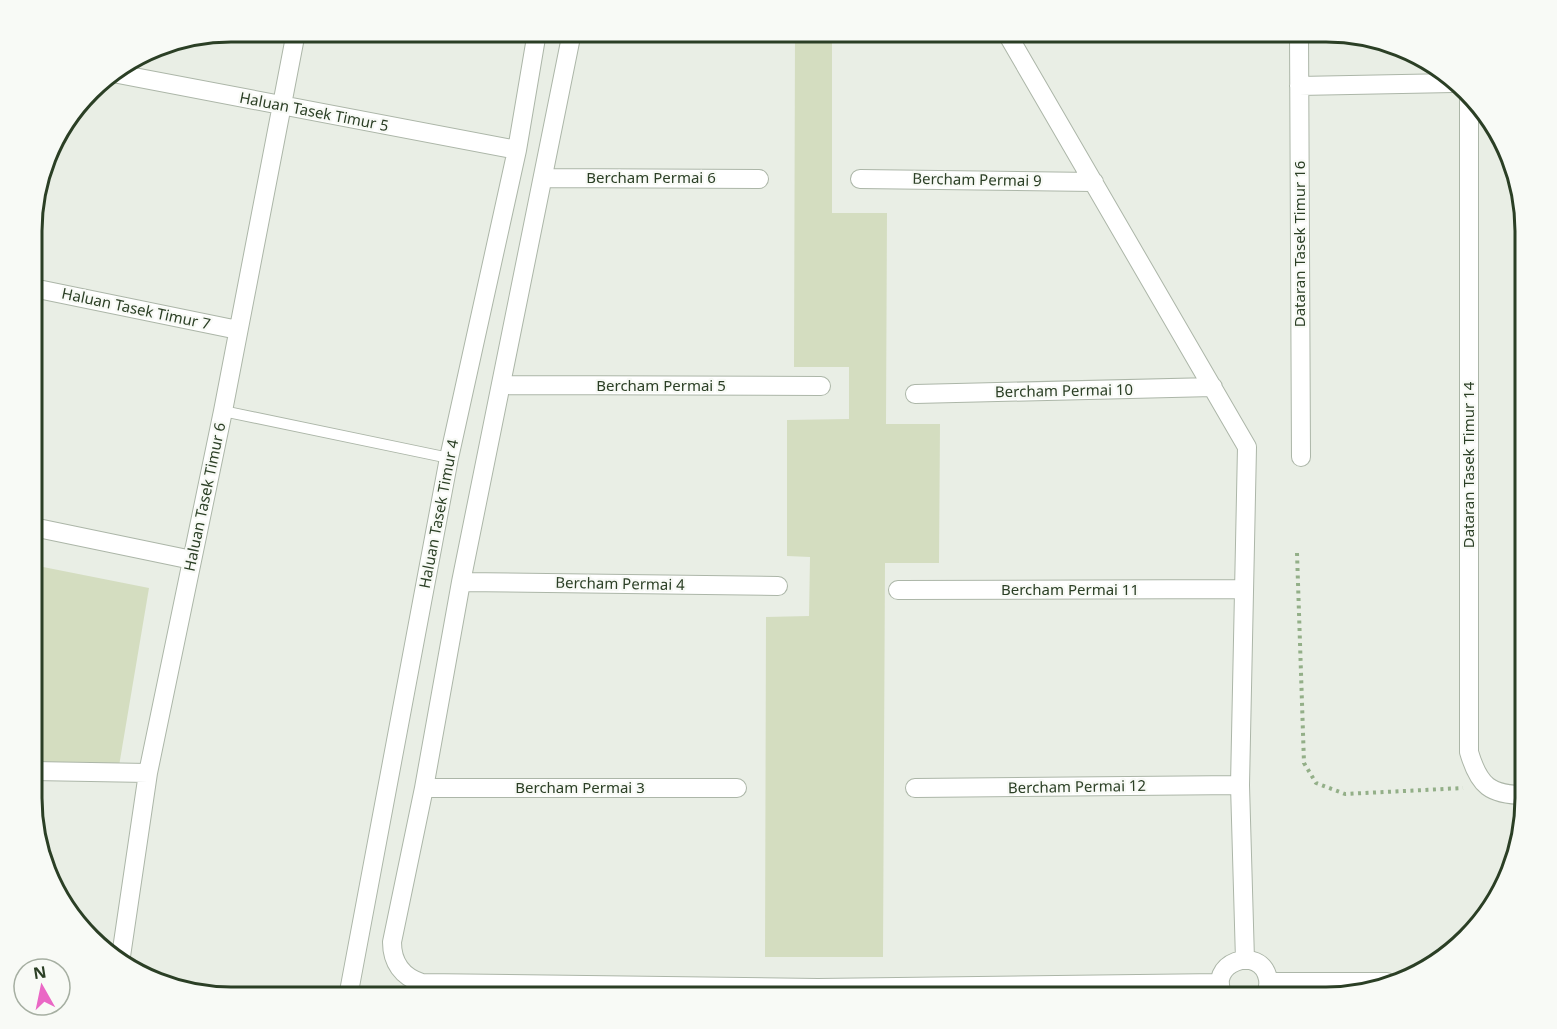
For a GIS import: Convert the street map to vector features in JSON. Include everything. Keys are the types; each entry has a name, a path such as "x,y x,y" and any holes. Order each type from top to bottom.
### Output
{"street":[{"name":"Haluan Tasek Timur 6","path":"122,952 148,773 223,411 294,42"},
{"name":"Haluan Tasek Timur 4","path":"350,987 449,458 517,150 535,42"},
{"path":"570,42 461,582 424,788 392,942 397,966 408,978 422,983 580,987"},
{"path":"1012,42 1247,447 1240,785 1245,960"},
{"name":"Dataran Tasek Timur 16","path":"1299,42 1301,457"},
{"name":"Haluan Tasek Timur 5","path":"124,75 517,150"},
{"path":"1299,86 1443,82"},
{"name":"Dataran Tasek Timur 14","path":"1468,107 1469,752 1479,779 1487,787"},
{"name":"Bercham Permai 6","path":"544,178 759,179"},
{"name":"Bercham Permai 9","path":"860,179 1094,182"},
{"name":"Haluan Tasek Timur 7","path":"42,290 238,330"},
{"name":"Bercham Permai 5","path":"501,385 821,387"},
{"name":"Bercham Permai 10","path":"915,394 1214,387"},
{"path":"42,529 192,560"},
{"name":"Bercham Permai 4","path":"461,582 778,586"},
{"name":"Bercham Permai 11","path":"898,590 1243,589"},
{"path":"42,771 148,773"},
{"name":"Bercham Permai 12","path":"915,788 1240,785"},
{"path":"1487,787 1515,795"},
{"name":"Bercham Permai 3","path":"424,788 737,788"},
{"path":"1222,987 1225,969 1238,961 1245,960 1254,961 1267,974 1267,987"},
{"path":"1312,987 1356,984"}],"lane":[{"path":"223,411 449,458"}],"path":[{"path":"1298,553 1304,763 1316,783 1345,794 1487,787"}],"green space":[{"path":"795,42 832,42 832,213 887,213 886,424 940,424 939,563 885,563 883,957 765,957 766,617 809,616 810,557 787,556 787,420 849,419 849,367 794,367"},
{"path":"42,567 149,588 119,766 42,762"}]}
